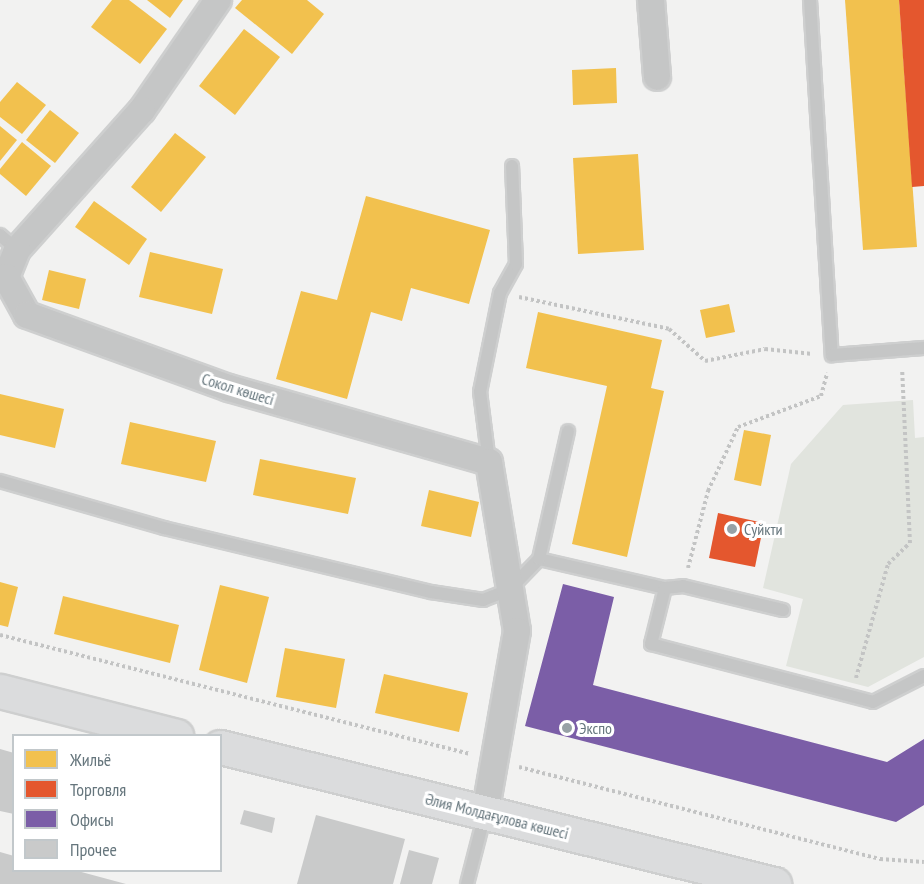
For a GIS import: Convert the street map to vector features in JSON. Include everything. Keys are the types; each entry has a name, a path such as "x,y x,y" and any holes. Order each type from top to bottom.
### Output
{"main road":[{"path":"0,691 172,734"},
{"name":"Әлия Молдағұлова көшесі","path":"222,748 774,884"}],"street":[{"name":"Сокол көшесі","path":"218,0 142,110 8,243 3,279 27,315 229,388 489,462"},
{"path":"651,0 657,77"},
{"path":"485,814 517,631 489,462"}],"lane":[{"path":"810,0 832,356 924,348"},
{"path":"489,462 480,392 500,293 516,264 512,166"},
{"path":"0,481 164,528 431,592 483,600 509,590 538,559 568,430"},
{"path":"538,559 665,588 683,586 783,610"},
{"path":"665,588 651,644 873,702 924,675"},
{"path":"467,884 485,814"}],"path":[{"path":"500,293 669,329 705,360 765,350 832,356 821,396 738,427 708,491 683,586"},
{"path":"851,696 888,564 910,543 902,350"},
{"path":"0,635 880,859 924,862"}],"shaded area":[{"path":"913,400 915,438 924,437 924,657 868,687 786,666 803,599 763,588 791,464 843,405"}],"building: Жильё":[{"path":"112,0 129,0 167,29 140,64 91,27"},
{"path":"147,0 183,0 170,18"},
{"path":"242,0 307,0 324,14 292,54 235,8"},
{"path":"845,0 899,0 917,247 863,250"},
{"path":"244,29 280,57 235,115 199,86"},
{"path":"616,68 617,103 573,105 572,70"},
{"path":"17,82 46,105 22,134 0,117 0,102"},
{"path":"50,110 79,133 55,163 26,140"},
{"path":"0,126 17,140 0,161"},
{"path":"175,133 206,157 161,212 131,187"},
{"path":"22,142 51,166 26,196 0,174 0,169"},
{"path":"638,154 644,250 578,254 573,158"},
{"path":"366,196 490,230 469,304 411,288 402,321 371,312 347,399 276,379 301,291 337,300"},
{"path":"94,201 147,239 129,265 75,227"},
{"path":"150,252 223,269 212,314 139,297"},
{"path":"49,270 86,279 79,309 42,300"},
{"path":"729,304 735,332 706,338 700,310"},
{"path":"538,312 662,340 651,388 664,391 627,557 572,544 607,386 526,368"},
{"path":"0,394 64,409 55,448 0,435"},
{"path":"130,422 216,441 206,482 121,464"},
{"path":"744,430 771,435 761,486 734,480"},
{"path":"260,459 356,478 348,514 253,495"},
{"path":"429,490 479,502 471,537 421,526"},
{"path":"0,582 18,587 8,627 0,625"},
{"path":"220,585 269,597 247,683 199,670"},
{"path":"63,596 179,625 170,663 54,634"},
{"path":"285,648 345,659 336,708 276,697"},
{"path":"384,674 468,693 459,732 375,713"}],"building: Торговля":[{"path":"899,0 924,0 924,186 912,187"},
{"path":"718,513 764,523 755,567 709,558"}],"building: Офисы":[{"path":"563,584 614,597 593,685 887,762 924,739 924,805 896,822 525,726"}],"building: Прочее":[{"path":"0,749 12,752 12,814 0,811"},
{"path":"244,810 275,818 272,833 240,824"},
{"path":"316,815 405,839 393,884 297,884"},
{"path":"409,850 439,858 432,884 400,884"},
{"path":"0,852 12,855 12,872 81,872 126,884 0,884"}],"place":[{"name":"Суйкти","path":"732,529"},
{"name":"Экспо","path":"567,728"}]}
